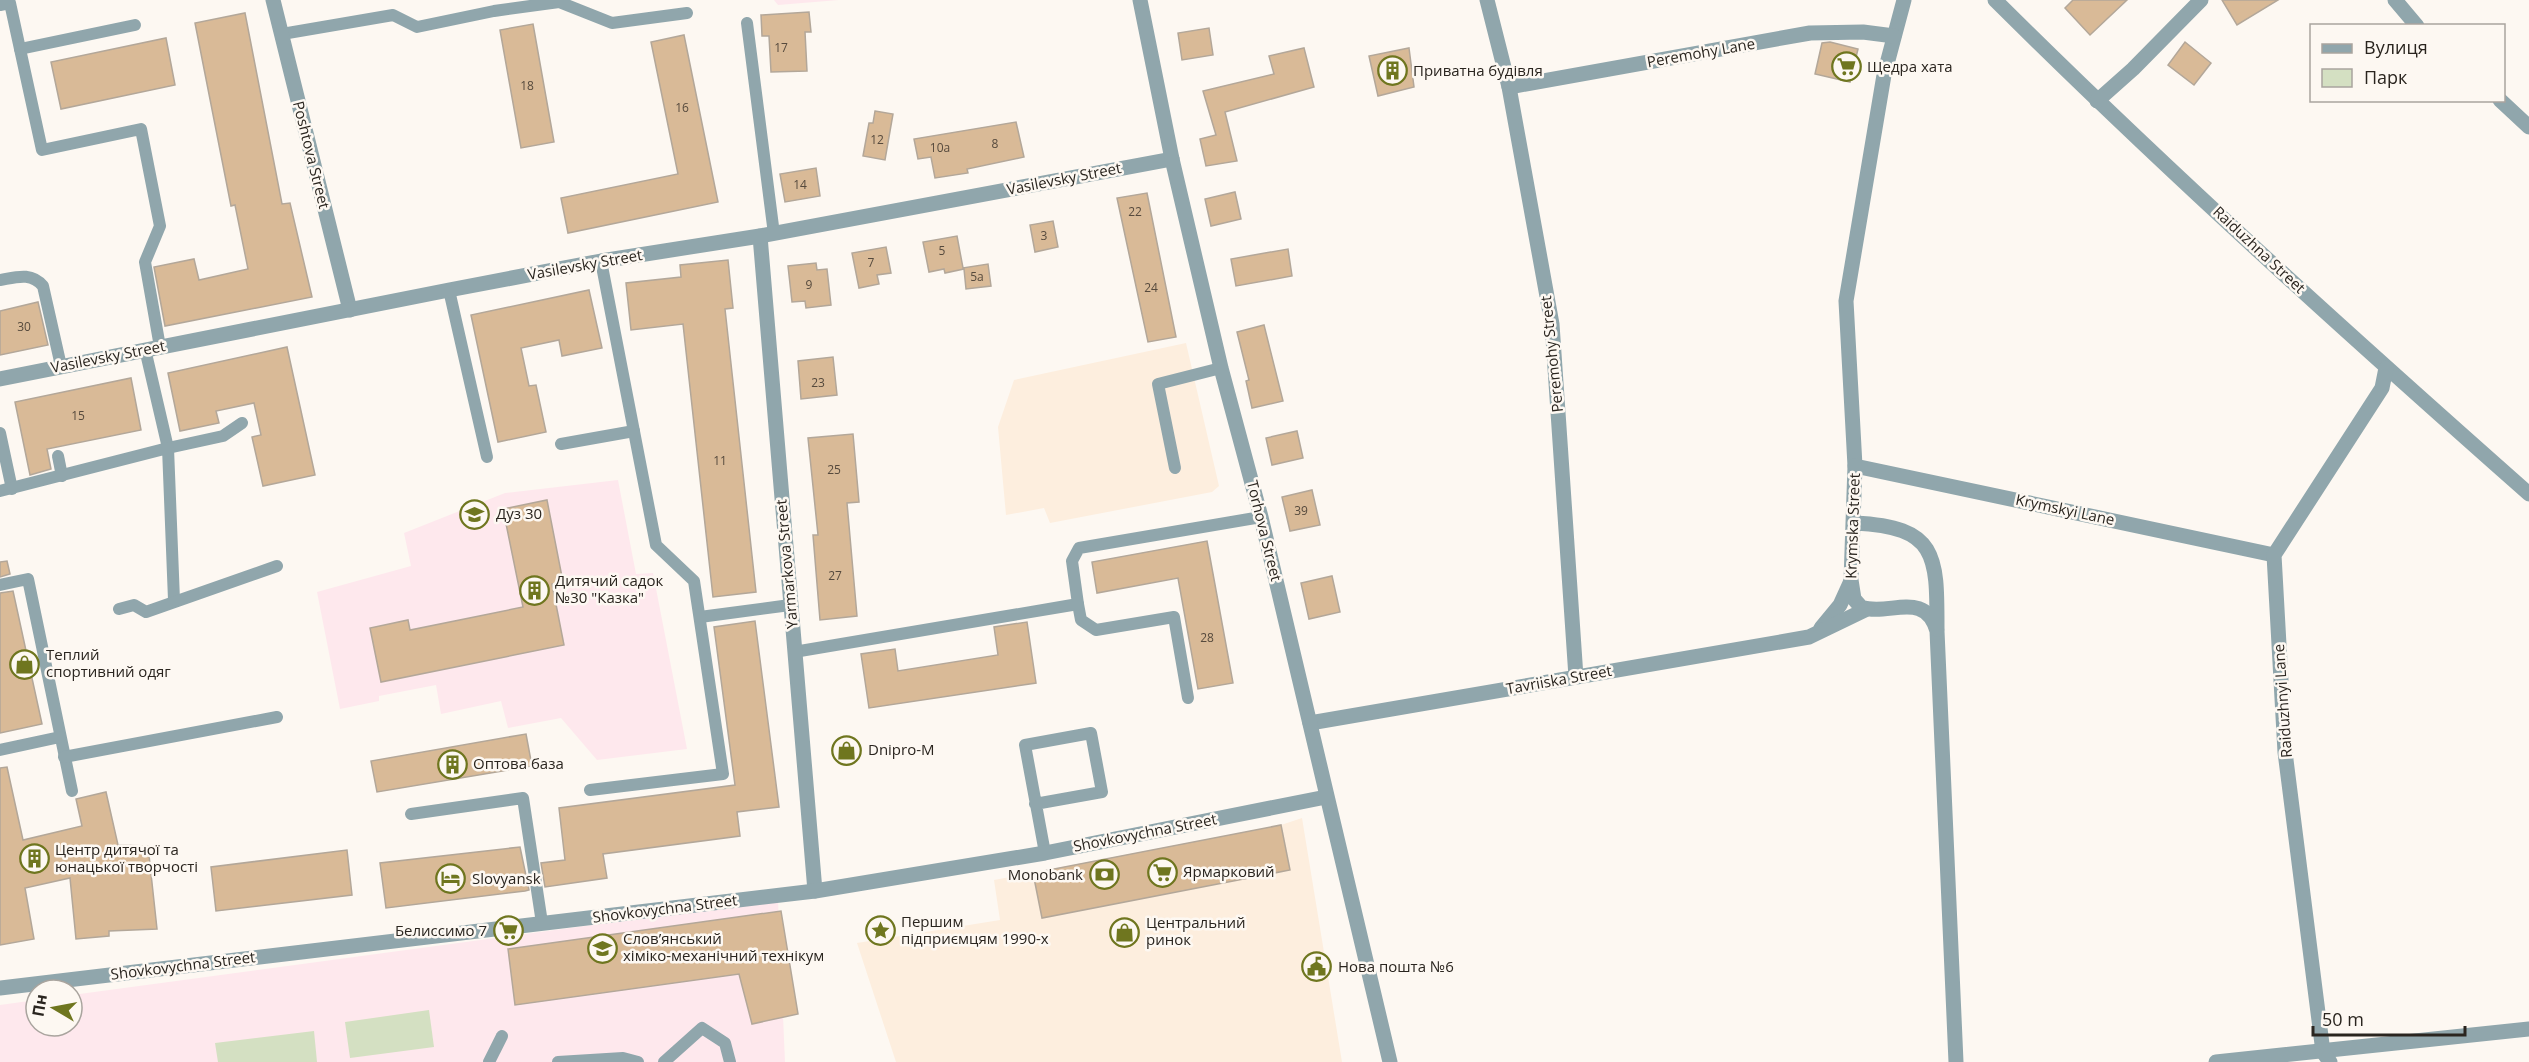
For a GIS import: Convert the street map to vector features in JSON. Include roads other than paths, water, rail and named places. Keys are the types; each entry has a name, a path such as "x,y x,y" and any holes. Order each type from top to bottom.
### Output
{"street":[{"name":"Poshtova Street","path":"273,0 350,310"},
{"name":"Torhova Street","path":"1140,0 1172,159 1221,368 1262,517 1390,1062"},
{"name":"Peremohy Street","path":"1487,0 1509,87 1552,324 1576,677"},
{"name":"Krymska Street","path":"1867,609 1857,604 1854,599 1851,580 1855,523 1855,466 1846,301 1884,75 1904,0"},
{"name":"Raiduzhna Street","path":"1995,0 2097,101 2386,368 2529,494"},
{"path":"2097,101 2133,69 2201,0"},
{"path":"2395,0 2415,24"},
{"name":"Peremohy Lane","path":"1509,87 1810,33 1863,32 1894,36"},
{"path":"2501,102 2529,127"},
{"name":"Vasilevsky Street","path":"0,379 602,261 767,235 1172,159"},
{"name":"Yarmarkova Street","path":"767,235 790,605 815,891"},
{"path":"2274,555 2382,388 2386,368"},
{"name":"Krymskyi Lane","path":"1855,466 2274,555"},
{"path":"1855,523 1881,524 1901,529 1916,537 1926,548 1936,573 1936,631 1956,1062"},
{"name":"Raiduzhnyi Lane","path":"2274,555 2285,752 2326,1057"},
{"path":"1809,637 1835,612 1851,580"},
{"path":"1867,609 1915,607 1928,614 1936,631"},
{"name":"Tavriiska Street","path":"1310,723 1809,637 1867,609"},
{"name":"Shovkovychna Street","path":"0,988 815,891 1045,853 1326,797"},
{"path":"2216,1062 2326,1057 2529,1029"}],"lane":[{"path":"0,5 10,3 42,150 141,129 160,226 145,262 152,348 168,448 174,600"},
{"path":"282,34 393,15 417,27 516,4 559,3 612,23 687,13"},
{"path":"747,23 767,235"},
{"path":"20,50 135,25"},
{"path":"590,790 723,774 694,581 656,545 602,261"},
{"path":"0,280 27,276 36,279 43,286 61,366"},
{"path":"449,290 487,457"},
{"path":"1175,468 1158,384 1221,368"},
{"path":"0,433 6,490 223,436 242,423"},
{"path":"561,444 634,431"},
{"path":"58,456 62,476"},
{"path":"1188,698 1174,617 1096,630 1081,620 1072,561 1079,548 1262,517"},
{"path":"119,609 134,605 146,612 174,600 277,566"},
{"path":"0,585 28,579 72,791"},
{"path":"794,652 1078,604"},
{"path":"700,616 790,605"},
{"path":"64,757 277,717"},
{"path":"1035,804 1102,792 1091,733 1025,745 1035,804 1045,853"},
{"path":"0,750 60,737"},
{"path":"411,814 523,798 542,923"},
{"path":"664,1062 702,1028 725,1043 730,1062"},
{"path":"489,1062 502,1036"},
{"path":"558,1062 623,1058 638,1062"}],"place":[{"name":"Щедра хата","path":"1846,67"},
{"name":"Приватна будівля","path":"1392,71"},
{"name":"Дуз 30","path":"475,514"},
{"name":"Дитячий садок №30 \"Казка\"","path":"534,590"},
{"name":"Теплий спортивний одяг","path":"25,664"},
{"name":"Dnipro-M","path":"847,750"},
{"name":"Оптова база","path":"452,764"},
{"name":"Центр дитячої та юнацької творчості","path":"34,859"},
{"name":"Ярмарковий","path":"1162,872"},
{"name":"Monobank","path":"1104,875"},
{"name":"Slovyansk","path":"451,879"},
{"name":"Белиссимо 7","path":"508,931"},
{"name":"Першим підприємцям 1990-х","path":"880,931"},
{"name":"Центральний ринок","path":"1125,932"},
{"name":"Слов’янський хіміко-механічний технікум","path":"602,948"},
{"name":"Нова пошта №6","path":"1317,967"}]}
